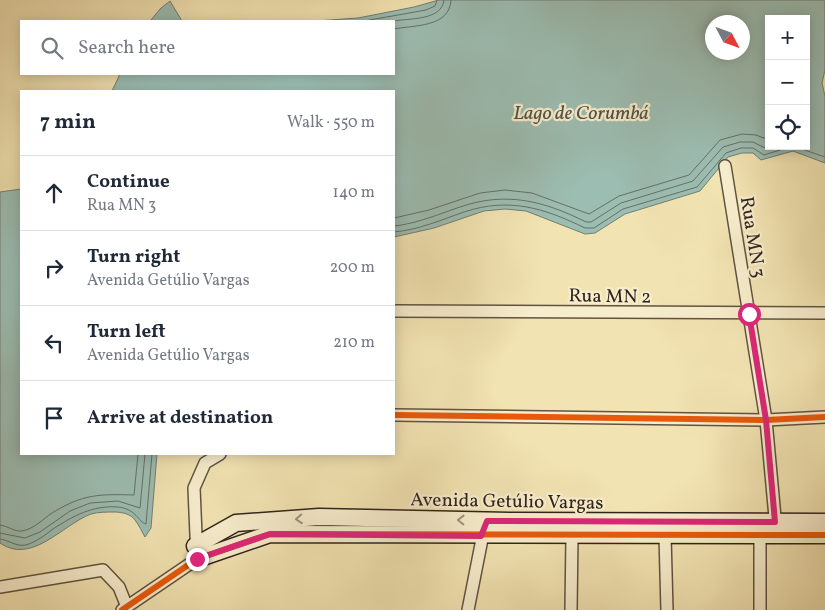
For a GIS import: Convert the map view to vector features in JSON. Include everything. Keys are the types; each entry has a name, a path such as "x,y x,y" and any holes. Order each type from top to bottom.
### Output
{"street":[{"name":"Rua MN 3","path":"725,166 766,420 770,531 760,610"},
{"name":"Rua MN 2","path":"395,311 825,313"},
{"path":"395,415 766,420 825,417"},
{"path":"196,553 194,488 205,463 218,455"},
{"name":"Avenida Getúlio Vargas","path":"0,587 103,570 119,588 125,609 236,523 319,517 572,536 665,536 770,531 825,522"},
{"path":"468,610 484,528"},
{"name":"Avenida Getúlio Vargas","path":"484,528 770,531 825,535"},
{"path":"572,536 572,610"},
{"path":"665,536 667,610"}],"water":[{"name":"Lago de Corumbá","path":"439,0 825,0 825,70 822,83 825,96 825,163 793,151 761,160 753,153 742,153 728,157 700,191 625,214 595,233 585,234 526,211 505,209 484,211 434,228 395,237 395,90 112,90 120,75 395,75 395,20 330,20 358,18"},
{"path":"170,1 181,20 151,20"},
{"path":"20,189 20,455 157,455 151,528 145,537 131,516 120,512 105,512 91,514 80,519 47,541 35,546 24,549 12,549 0,543 0,192"}],"cycle path":[{"path":"395,415 766,420 825,417"},
{"path":"122,610 197,559 270,534 825,535"}],"route":[{"path":"197,559 270,534 481,536 487,521 775,522 766,420 749,314"}]}
